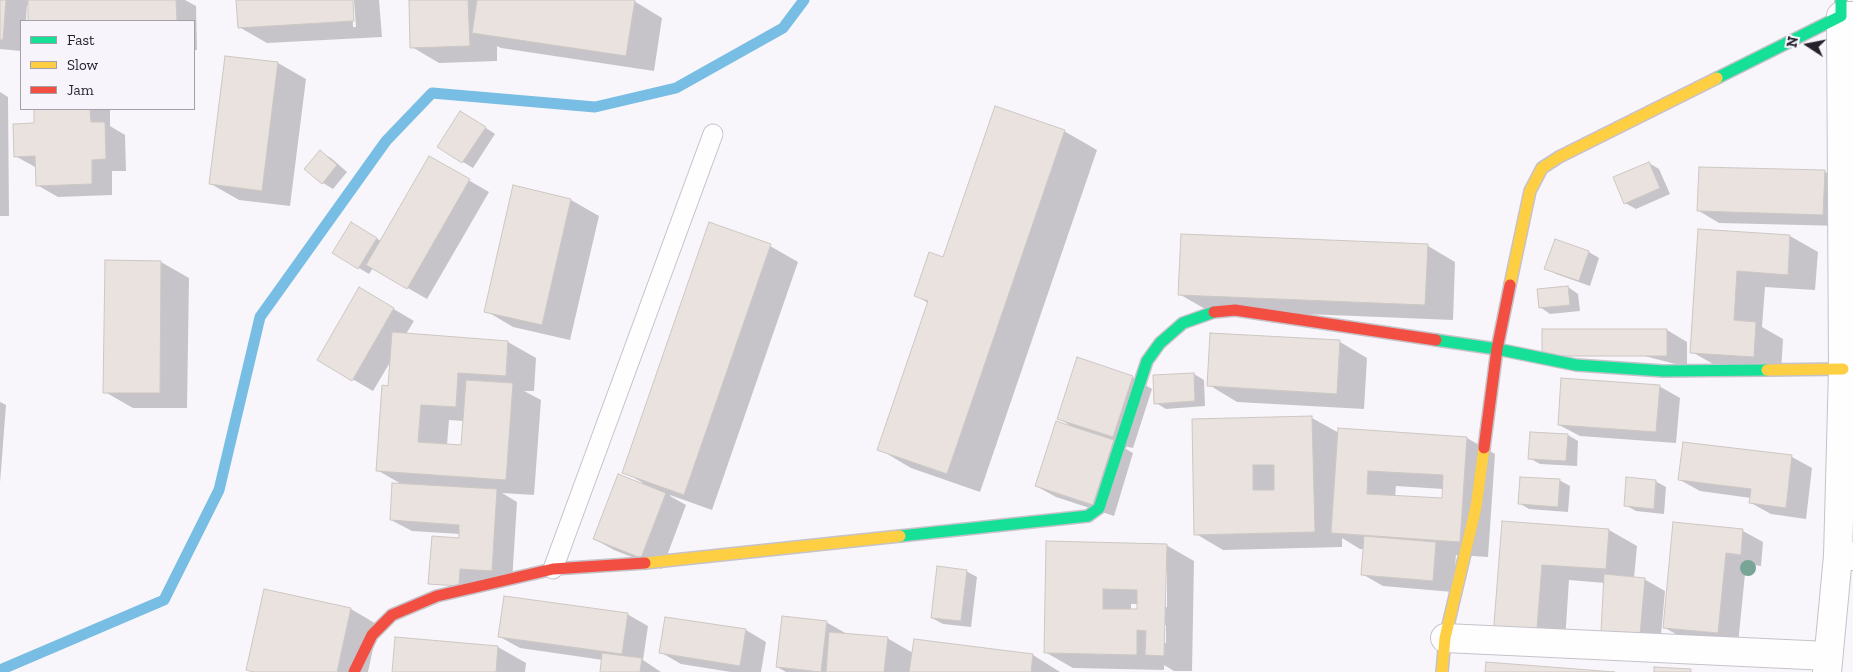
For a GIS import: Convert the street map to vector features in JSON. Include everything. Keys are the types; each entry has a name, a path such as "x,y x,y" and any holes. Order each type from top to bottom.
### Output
{"street":[{"path":"1442,672 1445,638 1476,507 1497,349 1530,191 1542,168 1568,152 1845,10 1843,370 1845,556 1828,664 1445,638"},
{"path":"354,672 372,635 392,615 437,596 553,569 637,564 1088,516 1099,508 1140,376 1147,361 1160,343 1183,323 1208,312 1235,310 1497,349 1576,365 1663,371 1843,370"}],"lane":[{"path":"553,569 713,134"}],"building":[{"path":"0,0 6,0 3,40 0,40"},
{"path":"28,0 176,0 177,20 28,20"},
{"path":"236,0 353,0 354,21 238,28"},
{"path":"409,0 468,0 470,46 410,48"},
{"path":"477,0 635,0 626,56 472,33"},
{"path":"225,56 278,62 262,191 209,184"},
{"path":"995,106 1065,130 947,474 877,450 928,301 914,296 929,252 943,257"},
{"path":"34,110 90,110 91,122 105,122 106,159 92,160 92,184 36,186 35,156 14,157 13,124 34,123"},
{"path":"460,111 486,127 462,163 437,147"},
{"path":"320,150 337,165 322,184 304,169"},
{"path":"429,156 470,179 407,289 366,265"},
{"path":"1649,162 1660,188 1624,204 1613,177"},
{"path":"1699,167 1825,170 1823,215 1697,211"},
{"path":"513,185 571,199 542,325 484,312"},
{"path":"351,222 377,238 358,269 332,253"},
{"path":"709,222 771,244 684,495 622,473"},
{"path":"1698,229 1790,235 1788,275 1737,271 1734,320 1756,322 1754,357 1690,353"},
{"path":"1181,234 1428,244 1425,305 1178,295"},
{"path":"1555,239 1589,251 1579,281 1544,269"},
{"path":"105,260 161,261 160,393 103,393"},
{"path":"1568,286 1570,305 1539,308 1537,289"},
{"path":"359,287 394,308 352,381 317,360"},
{"path":"1542,329 1667,329 1667,356 1542,356"},
{"path":"392,332 508,341 506,376 458,373 456,407 421,405 418,442 461,445 466,380 513,383 506,480 376,471 382,385 388,386"},
{"path":"1210,333 1340,340 1337,394 1207,386"},
{"path":"1077,357 1133,376 1113,437 1057,419"},
{"path":"1194,373 1195,401 1154,404 1153,375"},
{"path":"1561,378 1660,385 1656,432 1558,425"},
{"path":"1312,416 1315,532 1194,535 1192,419","holes":["1253,465 1274,465 1274,490 1253,490"]},
{"path":"1056,421 1114,440 1093,505 1035,486"},
{"path":"1338,428 1467,437 1460,542 1331,533","holes":["1368,471 1443,475 1442,498 1367,494"]},
{"path":"1530,432 1568,434 1566,461 1528,459"},
{"path":"1683,442 1792,455 1786,508 1749,503 1751,489 1678,480"},
{"path":"618,474 666,493 641,558 593,539"},
{"path":"1520,477 1560,479 1558,507 1518,504"},
{"path":"1626,477 1656,480 1654,509 1624,506"},
{"path":"392,483 497,489 492,571 460,569 459,586 428,584 432,536 459,538 459,525 390,520"},
{"path":"1502,521 1609,529 1606,569 1542,565 1536,641 1493,637"},
{"path":"1673,522 1743,529 1741,555 1726,553 1718,633 1663,628"},
{"path":"1364,536 1436,542 1433,581 1361,575"},
{"path":"1046,541 1167,544 1164,656 1145,655 1146,631 1137,630 1137,655 1044,653","holes":["1103,589 1137,590 1137,609 1103,609"]},
{"path":"937,566 967,570 961,621 931,618"},
{"path":"1604,574 1645,578 1640,635 1601,632"},
{"path":"264,589 351,608 337,672 254,672 246,670"},
{"path":"504,596 628,613 622,654 498,637"},
{"path":"782,616 827,621 821,672 776,667"},
{"path":"665,617 746,629 740,666 659,653"},
{"path":"829,632 888,637 884,672 826,672"},
{"path":"395,637 498,646 496,672 392,672"},
{"path":"914,639 1033,654 1031,672 909,672"},
{"path":"602,653 642,658 640,672 600,672"},
{"path":"1486,662 1615,672 1485,672"},
{"path":"1654,667 1691,669 1691,672 1654,672"}],"waterway":[{"path":"0,670 164,600 219,490 260,317 386,141 432,93 595,107 676,88 783,28 804,0"}],"traffic: fast":[{"path":"1717,78 1841,16 1841,0"},
{"path":"900,536 1088,516 1099,508 1147,361 1160,343 1183,323 1214,312"},
{"path":"1436,340 1497,349 1576,365 1663,371 1767,370"}],"traffic: slow":[{"path":"1510,285 1530,191 1542,168 1559,157 1717,78"},
{"path":"1767,370 1843,369"},
{"path":"1442,672 1445,638 1476,507 1484,448"},
{"path":"645,563 900,536"}],"traffic: jam":[{"path":"1484,448 1497,349 1510,285"},
{"path":"1214,312 1235,310 1436,340"},
{"path":"354,672 372,635 392,615 437,596 553,569 645,563"}]}
